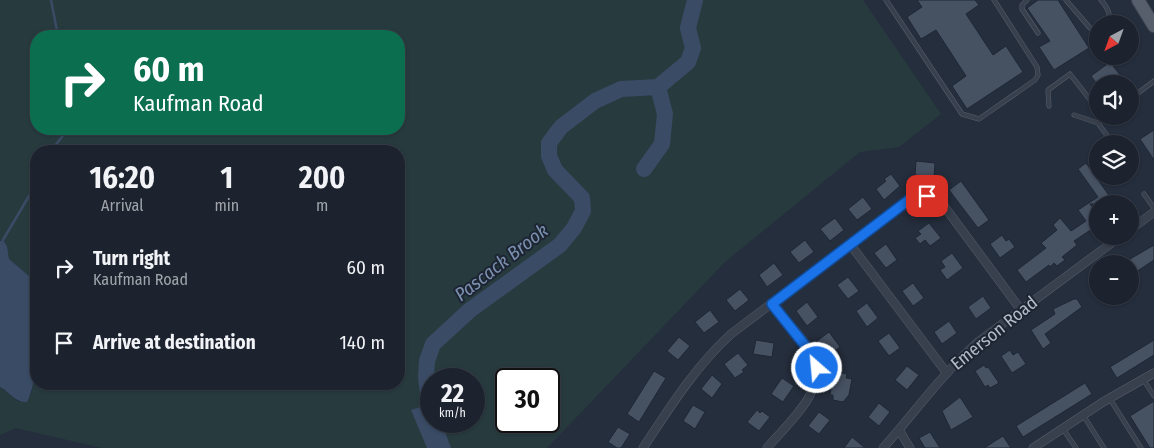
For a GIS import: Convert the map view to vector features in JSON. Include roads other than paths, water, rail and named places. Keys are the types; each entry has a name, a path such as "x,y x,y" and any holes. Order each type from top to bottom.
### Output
{"main road":[{"path":"1138,0 1154,26"}],"street":[{"path":"643,448 700,365 731,334 910,199 918,196 935,199 946,209 1021,310"},
{"path":"1139,223 1154,212"},
{"path":"850,244 946,372"},
{"name":"Emerson Road","path":"883,448 946,372 978,342 1109,245"},
{"path":"767,448 811,395 817,377 817,368 811,353 772,304"},
{"path":"1033,448 1044,445 1063,428 1154,373"},
{"path":"899,430 910,448"}],"lane":[{"path":"886,0 962,114 979,119 1035,80 1038,75 1037,67 994,0"},
{"path":"1026,0 1022,5 1022,9 1038,33"},
{"path":"1066,0 1089,27"},
{"path":"1101,0 1108,8 1109,15"},
{"path":"1049,106 1048,90 1070,74 1089,98"},
{"path":"1139,92 1154,81"},
{"path":"1074,115 1089,120"},
{"path":"1144,194 1154,208"},
{"path":"1143,379 1154,396"},
{"path":"1110,398 1141,448"},
{"path":"1084,415 1104,448"},
{"path":"1063,428 1076,448"}],"water":[{"path":"3,240 7,246 9,259 30,277 30,390 32,390 27,402 16,399 0,387 0,241"},
{"path":"420,407 420,431 411,410"},
{"path":"421,433 445,433 451,448 427,448"}],"waterway":[{"path":"51,0 57,30"},
{"name":"Pascack Brook","path":"427,368 433,344 470,310 560,245 574,228 583,211 582,198 555,170 549,156 549,143 561,127 595,101 621,89 658,87 688,62 693,48 688,28 695,0"},
{"path":"644,169 662,144 665,114 658,87"},
{"path":"56,145 63,135"},
{"path":"3,240 30,194"}]}
